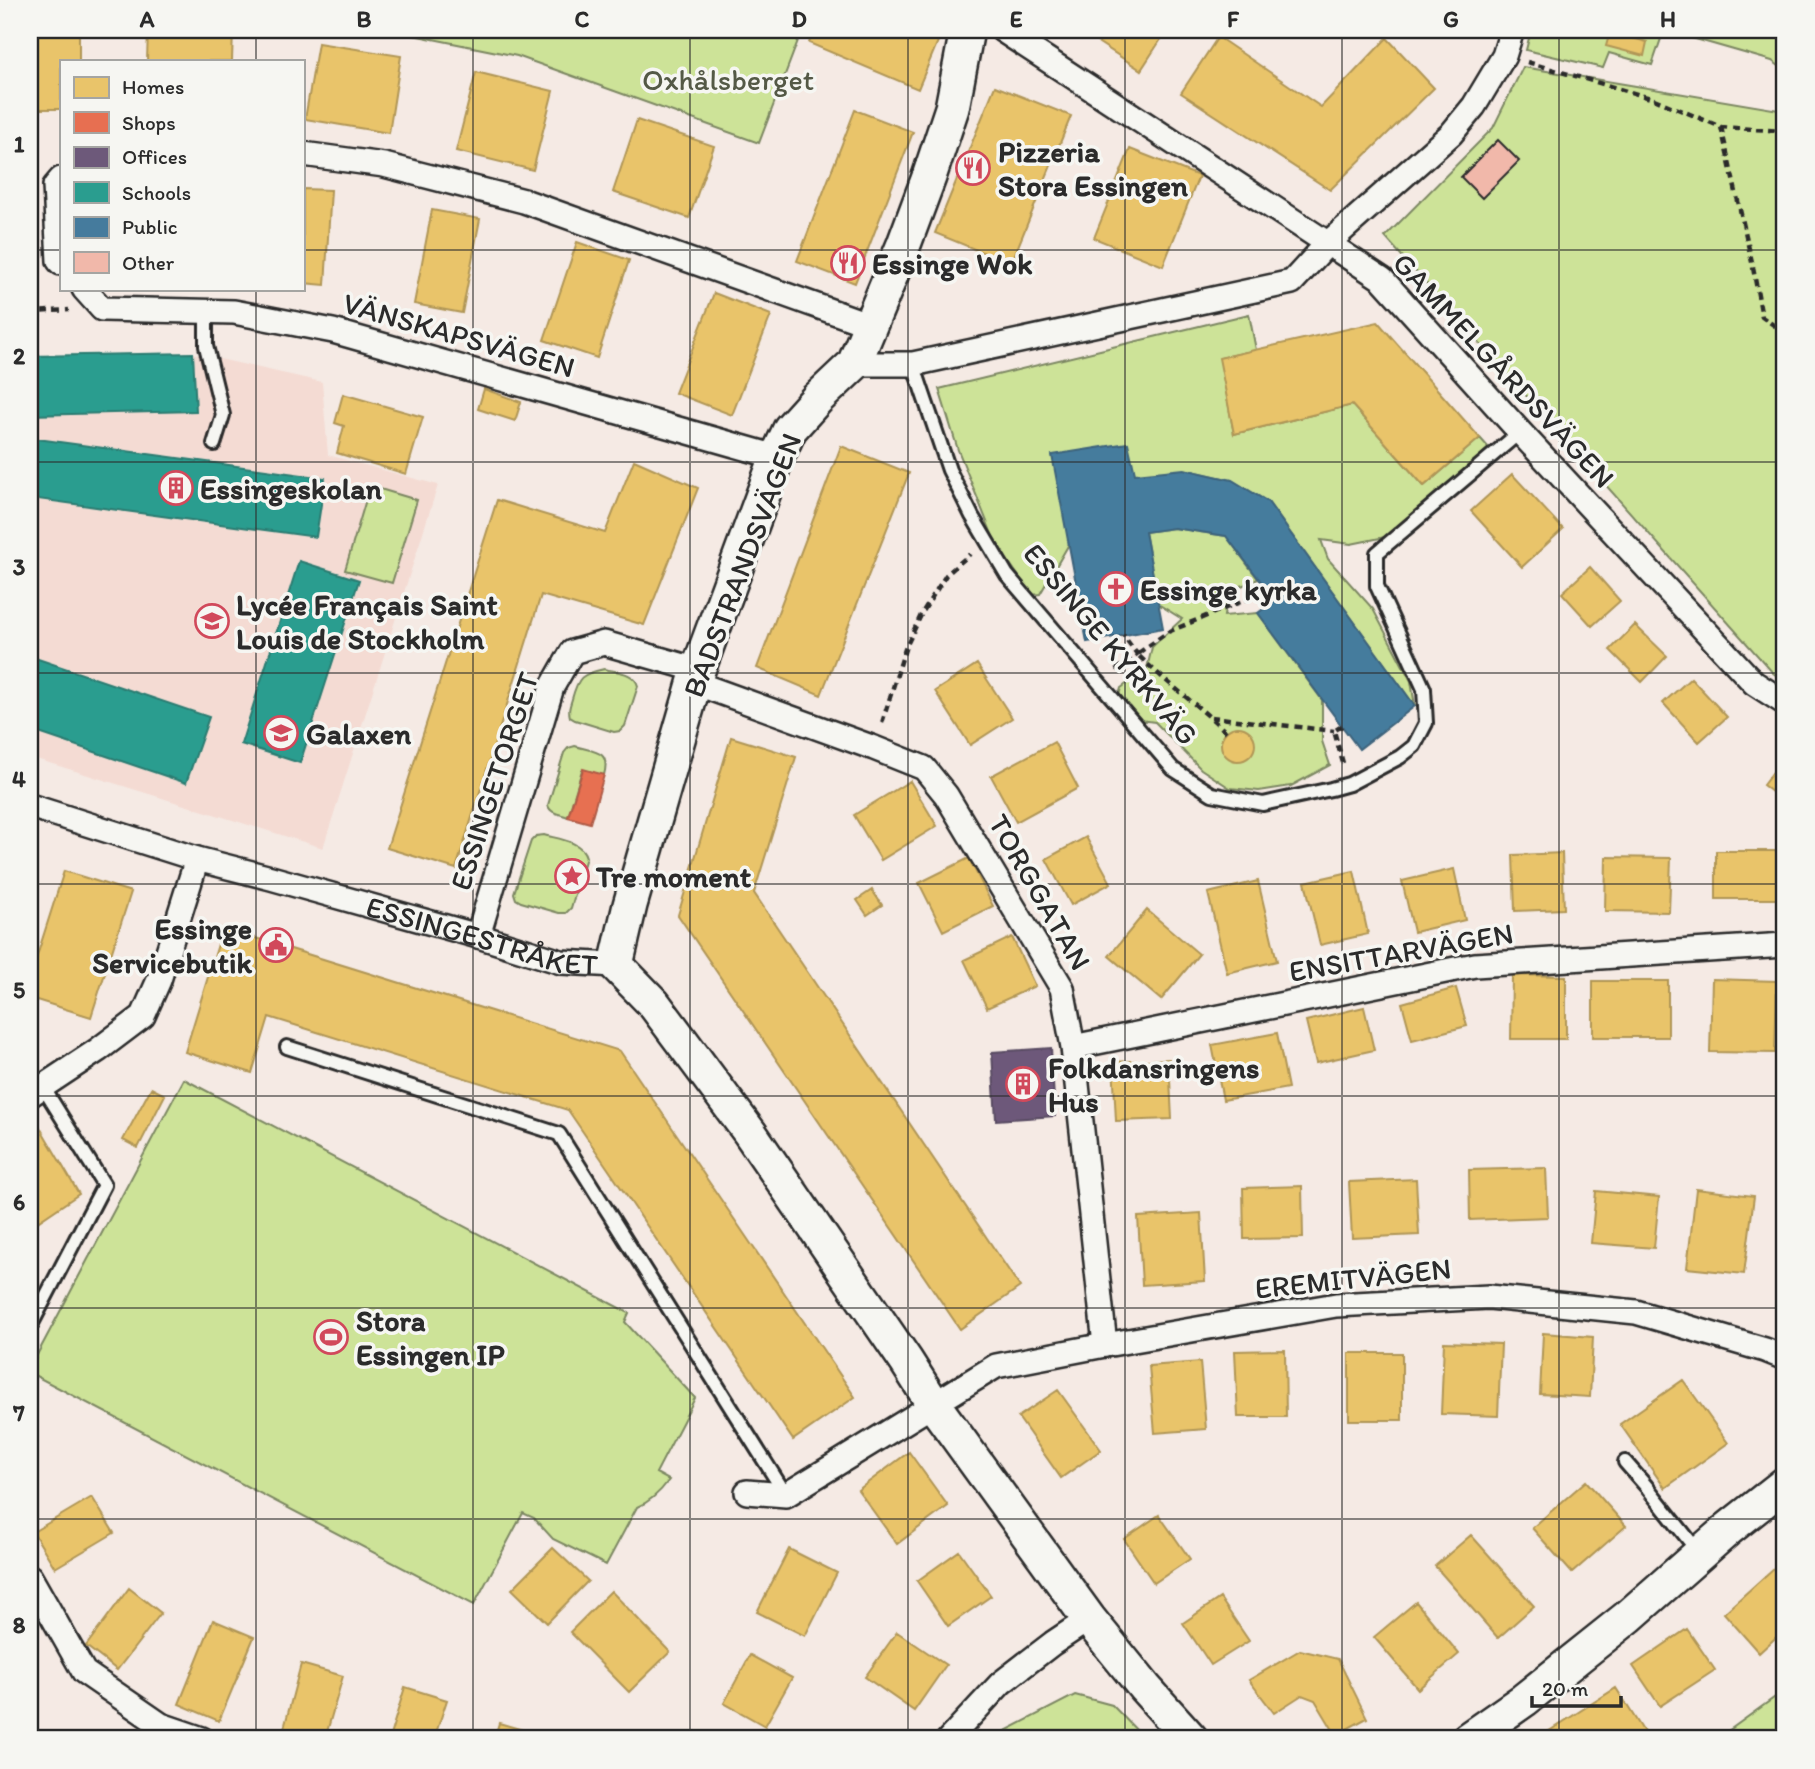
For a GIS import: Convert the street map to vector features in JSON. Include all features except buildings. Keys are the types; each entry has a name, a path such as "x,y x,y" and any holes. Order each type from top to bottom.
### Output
{"street":[{"name":"BADSTRANDSVÄGEN","path":"616,965 630,905 696,676 777,457 790,429 817,398 854,364 904,244 952,108 967,30"},
{"name":"GAMMELGÅRDSVÄGEN","path":"1002,30 1382,279 1520,432 1754,682 1785,703"},
{"path":"854,364 913,364 1292,282 1327,244 1451,134 1474,106 1504,56 1511,30"},
{"path":"304,154 384,165 524,201 870,325"},
{"path":"60,180 55,186 60,261"},
{"name":"VÄNSKAPSVÄGEN","path":"85,290 102,309 234,312 333,331 777,457"},
{"name":"ESSINGETORGET","path":"478,936 552,687 572,652 604,643 696,676"},
{"name":"TORGGATAN","path":"696,676 924,768 946,795 1062,988 1073,1047 1105,1345"},
{"name":"ESSINGESTRÅKET","path":"30,806 198,859 478,936 561,962 616,965 654,1004 750,1133 934,1405 1089,1619 1191,1739"},
{"path":"36,1091 98,1051 143,1016 159,980 198,859"},
{"name":"ENSITTARVÄGEN","path":"1073,1047 1475,965 1785,945"},
{"name":"EREMITVÄGEN","path":"934,1405 996,1366 1336,1305 1489,1297 1636,1312 1765,1350 1785,1359"},
{"path":"747,1492 786,1495 934,1405"},
{"path":"1468,1739 1524,1700 1608,1633 1728,1529 1785,1485"},
{"path":"30,1577 84,1672 161,1725 202,1739"},
{"path":"949,1739 1001,1683 1089,1619"}],"lane":[{"path":"206,312 206,346 223,415 214,444"},
{"name":"ESSINGE KYRKVÄG","path":"913,364 949,470 972,516 1007,575 1173,769 1212,794 1263,804 1349,784 1400,757 1414,746 1426,723 1424,689 1377,586 1377,553 1520,432"},
{"path":"287,1047 559,1134 786,1495"},
{"path":"30,1327 104,1185 36,1091"},
{"path":"1625,1462 1700,1554"}],"path":[{"path":"1504,56 1654,99 1721,127 1785,131"},
{"path":"1721,127 1762,317 1785,333"},
{"path":"874,748 905,649 922,613 946,575 986,540"},
{"path":"1099,684 1168,632 1257,595 1266,607"},
{"path":"1123,635 1152,670 1226,732"},
{"path":"1210,717 1334,731 1342,726"},
{"path":"1334,731 1349,784"}],"shaded area":[{"name":"Lycée Français Saint Louis de Stockholm","path":"193,353 322,382 328,455 438,485 323,848 30,757 30,356"}],"green space":[{"name":"Oxhålsberget","path":"388,30 802,30 759,143 517,56"},
{"path":"1531,30 1664,30 1652,65 1609,53 1603,68 1526,50"},
{"path":"1664,30 1785,30 1785,70 1772,61"},
{"path":"1523,67 1785,111 1785,681 1773,673 1385,237 1493,128"},
{"path":"1249,314 1256,350 1220,358 1234,434 1352,405 1424,486 1480,438 1489,448 1390,536 1351,544 1321,540 1328,559 1373,609 1411,681 1415,706 1268,502 1231,480 1184,469 1069,544 1040,594 1032,595 996,544 958,450 939,389"},
{"path":"370,486 417,500 392,583 345,570"},
{"path":"1174,528 1226,536 1258,579 1227,592 1224,616 1258,613 1322,700 1322,741 1330,765 1291,786 1259,791 1230,788 1201,769 1155,722 1140,720 1121,706 1121,688 1132,680 1141,679 1146,673 1152,647 1182,619 1158,604 1145,532"},
{"path":"604,669 629,675 638,686 625,726 620,731 614,732 570,717 570,706 579,681 585,675"},
{"path":"575,746 599,753 603,756 606,767 604,775 582,770 568,817 553,812 548,805 564,753"},
{"path":"544,835 575,844 586,857 571,908 566,913 521,902 516,899 514,893 531,841 536,836"},
{"name":"Stora Essingen IP","path":"184,1079 629,1313 625,1322 695,1398 656,1473 669,1480 655,1496 637,1507 606,1565 553,1539 534,1518 523,1513 474,1605 30,1373 38,1353"},
{"path":"1785,1690 1785,1739 1717,1739"},
{"path":"1075,1695 1112,1705 1145,1739 990,1739"}],"place":[{"name":"Pizzeria Stora Essingen","path":"973,168"},
{"name":"Essinge Wok","path":"848,263"},
{"name":"Essingeskolan","path":"176,488"},
{"name":"Essinge kyrka","path":"1116,589"},
{"name":"Lycée Français Saint Louis de Stockholm","path":"212,621"},
{"name":"Galaxen","path":"281,733"},
{"name":"Tre moment","path":"572,876"},
{"name":"Essinge Servicebutik","path":"276,945"},
{"name":"Folkdansringens Hus","path":"1023,1084"},
{"name":"Stora Essingen IP","path":"331,1337"}]}
